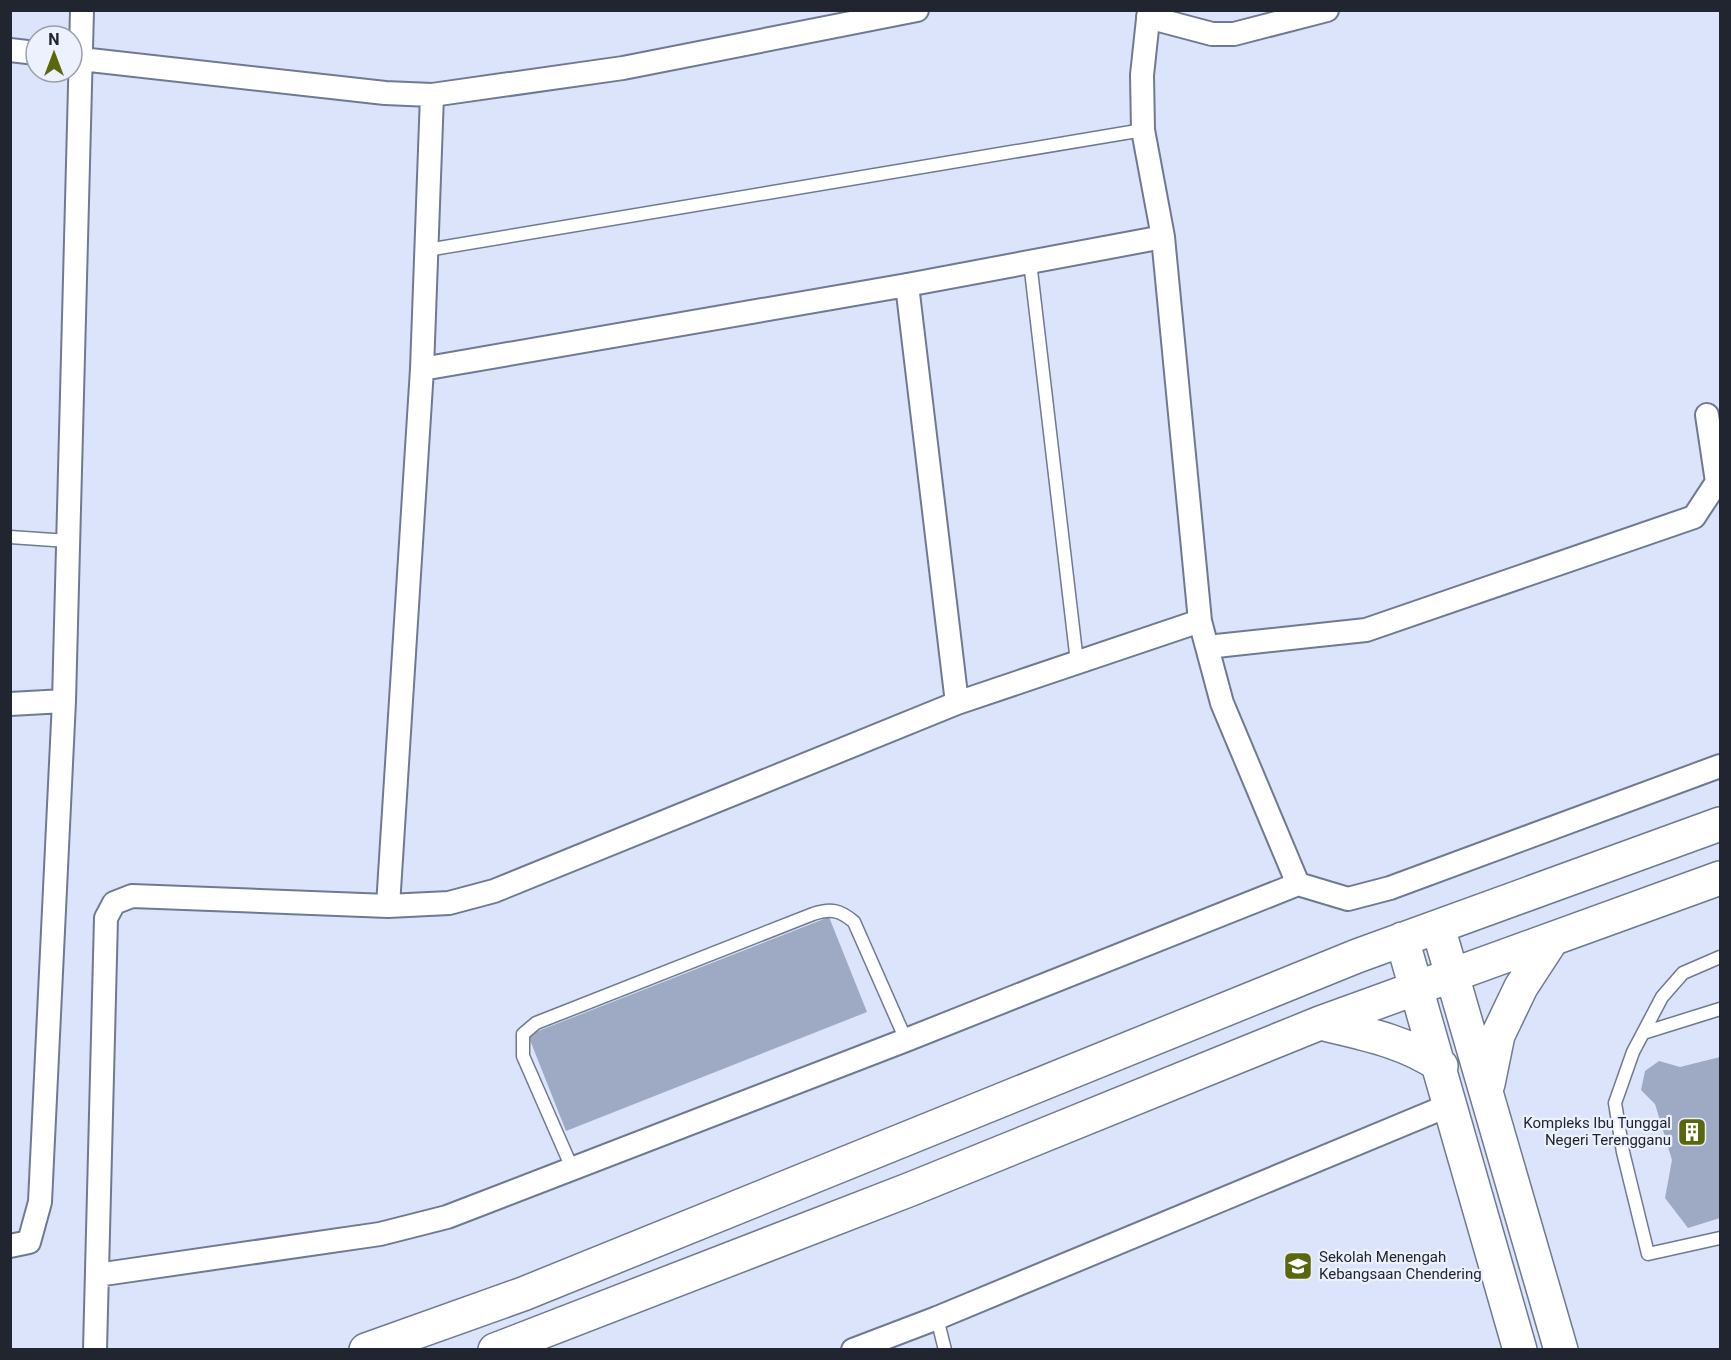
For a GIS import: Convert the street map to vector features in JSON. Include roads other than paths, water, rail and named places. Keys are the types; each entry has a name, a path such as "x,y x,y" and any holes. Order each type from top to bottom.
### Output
{"main road":[{"path":"366,1350 524,1294 1402,939 1720,824"},
{"path":"495,1350 900,1194 1320,1023 1720,878"},
{"path":"1438,927 1454,975 1561,1350"},
{"path":"1402,939 1452,1104 1520,1350"},
{"path":"1487,1089 1498,1035 1521,987 1551,941"},
{"path":"1320,1023 1383,1038 1420,1051 1441,1066"}],"street":[{"path":"84,60 373,92 432,95 622,68 917,10"},
{"path":"1298,884 1222,704 1200,621 1163,237 1143,130 1142,75 1149,14 1212,34 1234,34 1327,10"},
{"path":"10,1246 29,1242 40,1202 64,701 76,84"},
{"path":"388,906 422,369 432,95"},
{"path":"422,369 907,285 1163,237"},
{"path":"907,285 957,704"},
{"path":"1207,647 1366,630 1694,517 1717,482 1707,415"},
{"path":"95,1350 106,918 114,903 132,896 388,906 449,903 494,891 957,704 1200,621"},
{"path":"10,704 64,701"},
{"path":"97,1275 380,1234 447,1217 906,1040 1298,884 1348,899 1390,888 1720,766"},
{"path":"853,1350 937,1318 1452,1104"}],"lane":[{"path":"427,250 1143,130"},
{"path":"1030,262 1077,662"},
{"path":"10,537 68,541"},
{"path":"572,1168 524,1056 524,1034 536,1023 813,914 827,909 841,911 854,922 906,1040"},
{"path":"1720,957 1683,973 1662,997 1633,1052 1615,1103 1623,1152 1648,1254 1720,1238"},
{"path":"1643,1033 1720,1009"},
{"path":"937,1318 945,1350"}],"place":[{"name":"Kompleks Ibu Tunggal Negeri Terengganu","path":"1692,1132"},
{"name":"Sekolah Menengah Kebangsaan Chendering","path":"1298,1266"}]}
